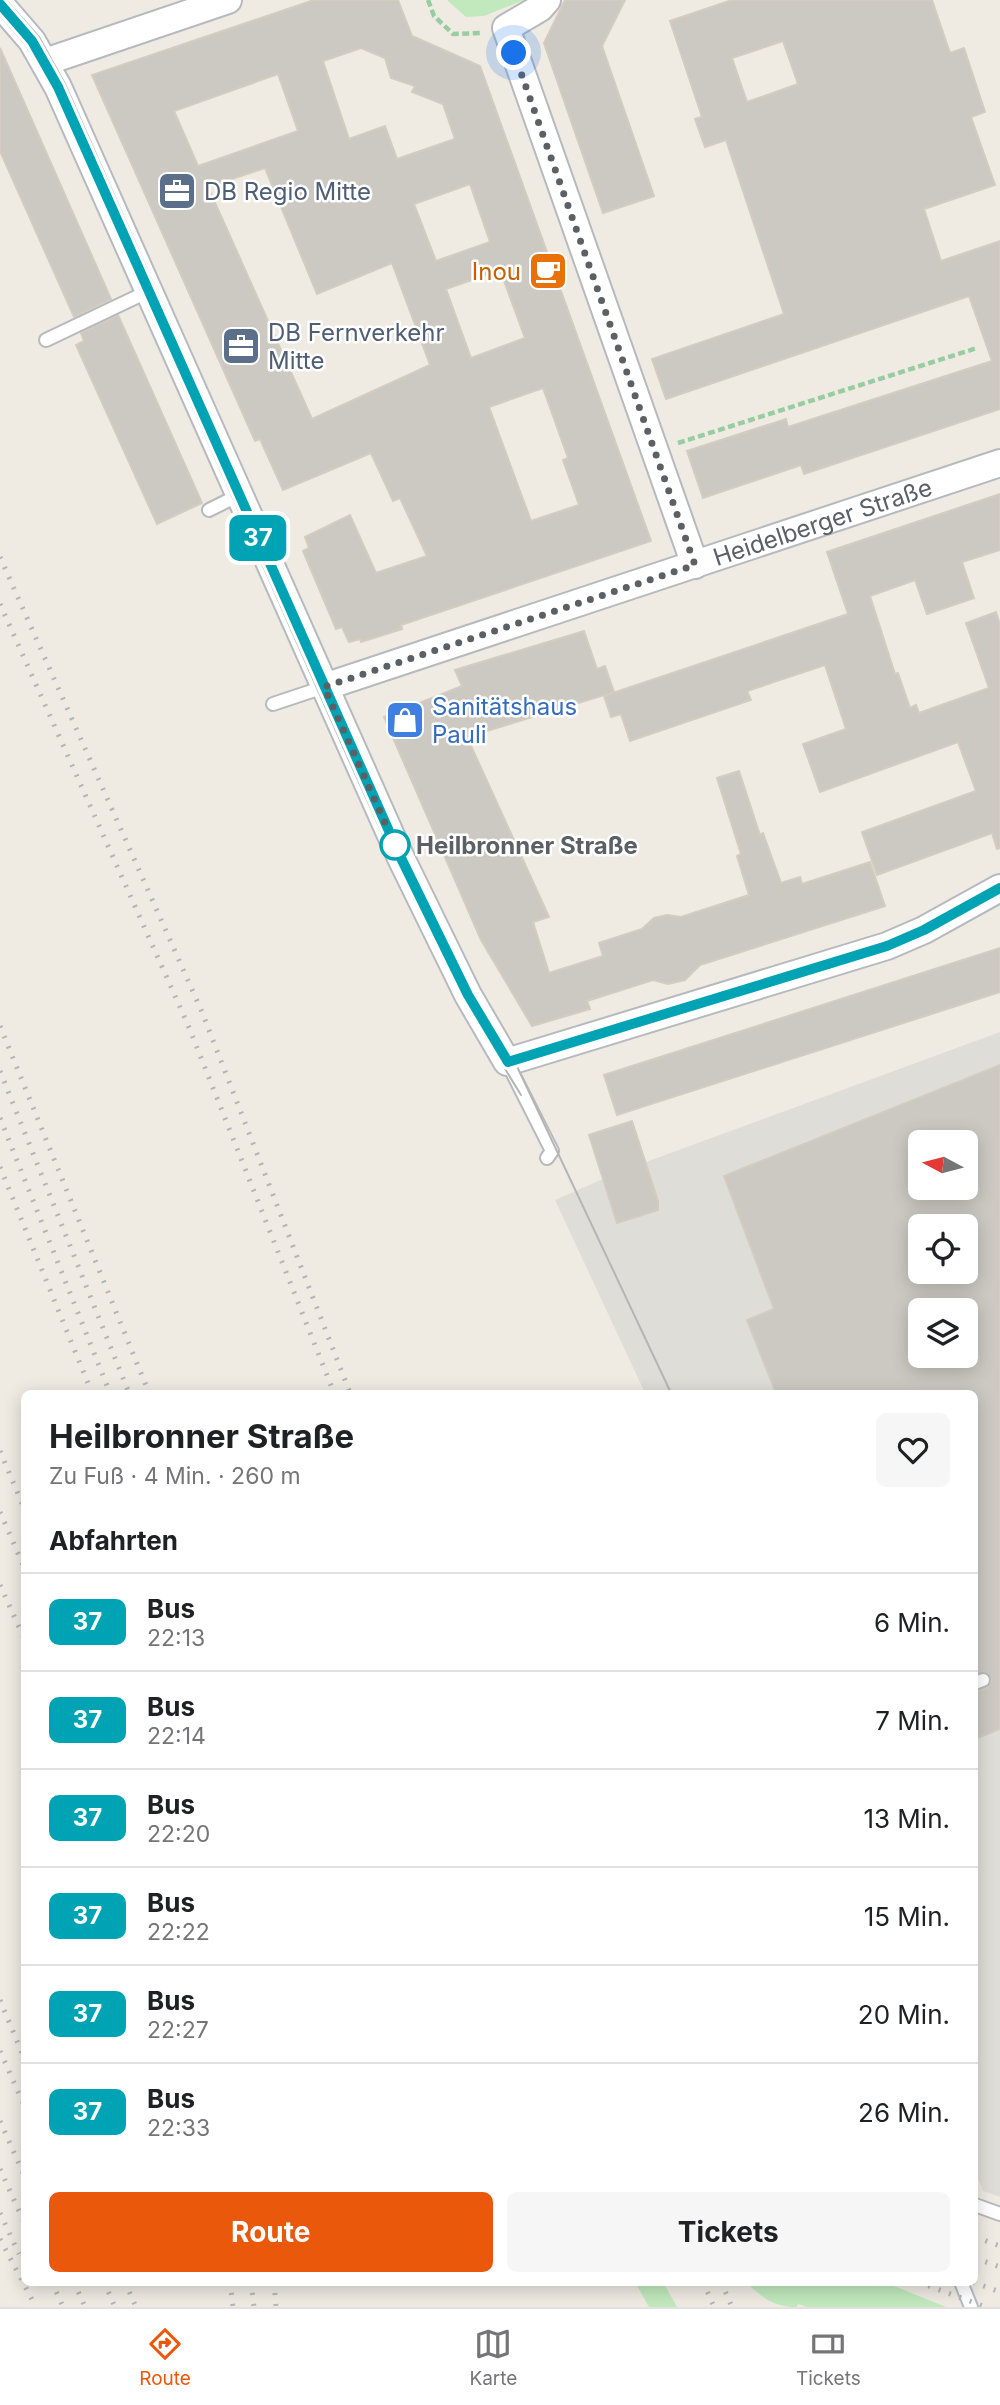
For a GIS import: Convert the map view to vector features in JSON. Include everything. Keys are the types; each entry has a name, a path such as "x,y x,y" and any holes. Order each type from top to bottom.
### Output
{"street":[{"path":"45,62 228,0"},
{"path":"547,0 540,8 506,28 695,565"},
{"path":"0,4 32,41 45,62 324,687 468,995 508,1062 887,946 924,930 1000,888"},
{"name":"Heidelberger Straße","path":"324,687 1000,463"}],"lane":[{"path":"46,340 149,291"},
{"path":"209,510 239,495"},
{"path":"272,704 324,687"},
{"path":"508,1062 552,1151 547,1158"},
{"path":"978,2206 1000,2214"},
{"path":"963,2286 971,2307"}],"path":[{"path":"428,0 434,16 453,34 474,35 506,28"},
{"path":"673,444 977,348"}],"shaded area":[{"path":"1000,1032 1000,2197 983,2191 978,2179 978,1697 998,1688 984,1657 978,1660 978,1390 644,1390 555,1200 603,1179 589,1135 632,1121 646,1162"}],"green space":[{"path":"447,0 524,0 484,16 466,17"},
{"path":"637,2286 665,2286 677,2307 649,2307"},
{"path":"750,2286 894,2286 946,2307 806,2307 798,2304 797,2307 789,2307 757,2293"}],"building":[{"path":"314,0 398,0 412,36 480,66 651,541 401,625 402,629 361,642 360,639 349,642 342,627 336,629 303,551 309,548 305,537 350,515 376,573 427,556 400,498 393,501 371,453 283,490 260,439 255,441 92,75","holes":["361,48 385,58 391,78 415,86 412,92 443,104 455,139 397,159 385,126 349,139 323,61","278,74 298,131 198,166 174,111","265,168 317,294 392,263 430,365 312,419 208,187","470,184 490,242 436,261 414,204","500,270 525,338 471,358 446,289","543,388 568,458 563,460 579,505 531,521 489,407"]},
{"path":"565,0 625,0 602,46 654,196 603,213 544,43"},
{"path":"732,0 932,0 950,53 964,48 985,112 971,117 995,185 924,209 941,261 1000,241 1000,409 804,474 801,465 703,498 687,451 786,419 788,427 992,361 969,296 666,399 652,359 784,314 726,140 705,147 695,119 702,117 670,21","holes":["783,41 798,84 747,102 732,58"]},
{"path":"0,48 111,299 74,317 0,151"},
{"path":"118,315 202,503 157,524 76,345 84,341 81,333"},
{"path":"1000,494 1000,550 962,562 974,598 927,614 915,580 870,596 895,674 898,673 910,708 916,705 919,713 989,688 966,623 996,612 1000,625 1000,848 997,849 992,833 877,875 862,832 976,791 958,742 820,792 803,744 846,729 825,665 747,691 751,700 630,741 621,714 611,717 604,696 848,614 827,552"},
{"path":"584,631 597,669 605,666 614,692 467,737 549,917 533,922 549,973 603,956 599,943 642,929 654,918 667,915 681,917 749,895 737,856 741,854 717,778 739,771 760,835 763,833 781,883 800,877 802,884 870,862 885,906 700,965 685,980 668,984 653,980 587,1001 590,1009 532,1026 481,940 384,717 462,686 455,670"},
{"path":"1000,948 1000,992 617,1115 604,1075"},
{"path":"1000,1065 1000,1729 978,1738 978,1691 987,1688 992,1681 985,1672 978,1673 978,1390 775,1390 747,1320 774,1309 724,1176"},
{"path":"632,1121 658,1201 658,1210 617,1223 589,1135"}],"tram line":[{"path":"6,0 39,37 65,84 401,845 486,1019 514,1060 670,1390"},
{"path":"0,15 26,45 52,89 396,862 455,981 521,1095"}],"railway":[{"path":"0,557 202,1012 349,1390"},
{"path":"0,604 188,1025 333,1390"},
{"path":"0,1026 148,1390"},
{"path":"0,1071 128,1390"},
{"path":"0,1118 109,1390"},
{"path":"0,1167 91,1390"},
{"path":"0,1451 21,1501"},
{"path":"0,1512 21,1560"},
{"path":"0,1585 21,1631"},
{"path":"0,2000 21,2051"},
{"path":"0,2051 21,2098"},
{"path":"0,2121 21,2168"},
{"path":"0,2169 21,2215"},
{"path":"0,2213 19,2254"},
{"path":"978,2238 1000,2246"},
{"path":"0,2239 21,2279"},
{"path":"978,2259 1000,2267"},
{"path":"978,2284 1000,2292"},
{"path":"25,2286 36,2307"},
{"path":"54,2286 63,2307"},
{"path":"76,2286 85,2307"},
{"path":"106,2286 115,2307"},
{"path":"127,2286 136,2307"},
{"path":"230,2286 233,2307"},
{"path":"251,2286 254,2307"},
{"path":"274,2286 276,2307"},
{"path":"705,2286 714,2307"},
{"path":"723,2286 732,2307"},
{"path":"929,2286 986,2307"}],"bus line":[{"name":"37","path":"0,4 32,41 58,87 401,858 468,995 508,1062 887,946 924,930 1000,888"}],"place":[{"name":"DB Regio Mitte","path":"177,191"},
{"name":"Inou","path":"548,271"},
{"name":"DB Fernverkehr Mitte","path":"241,346"},
{"name":"Sanitätshaus Pauli","path":"405,720"},
{"name":"Heilbronner Straße","path":"395,845"}],"route":[{"path":"395,845 324,687 695,565 514,53"}]}
